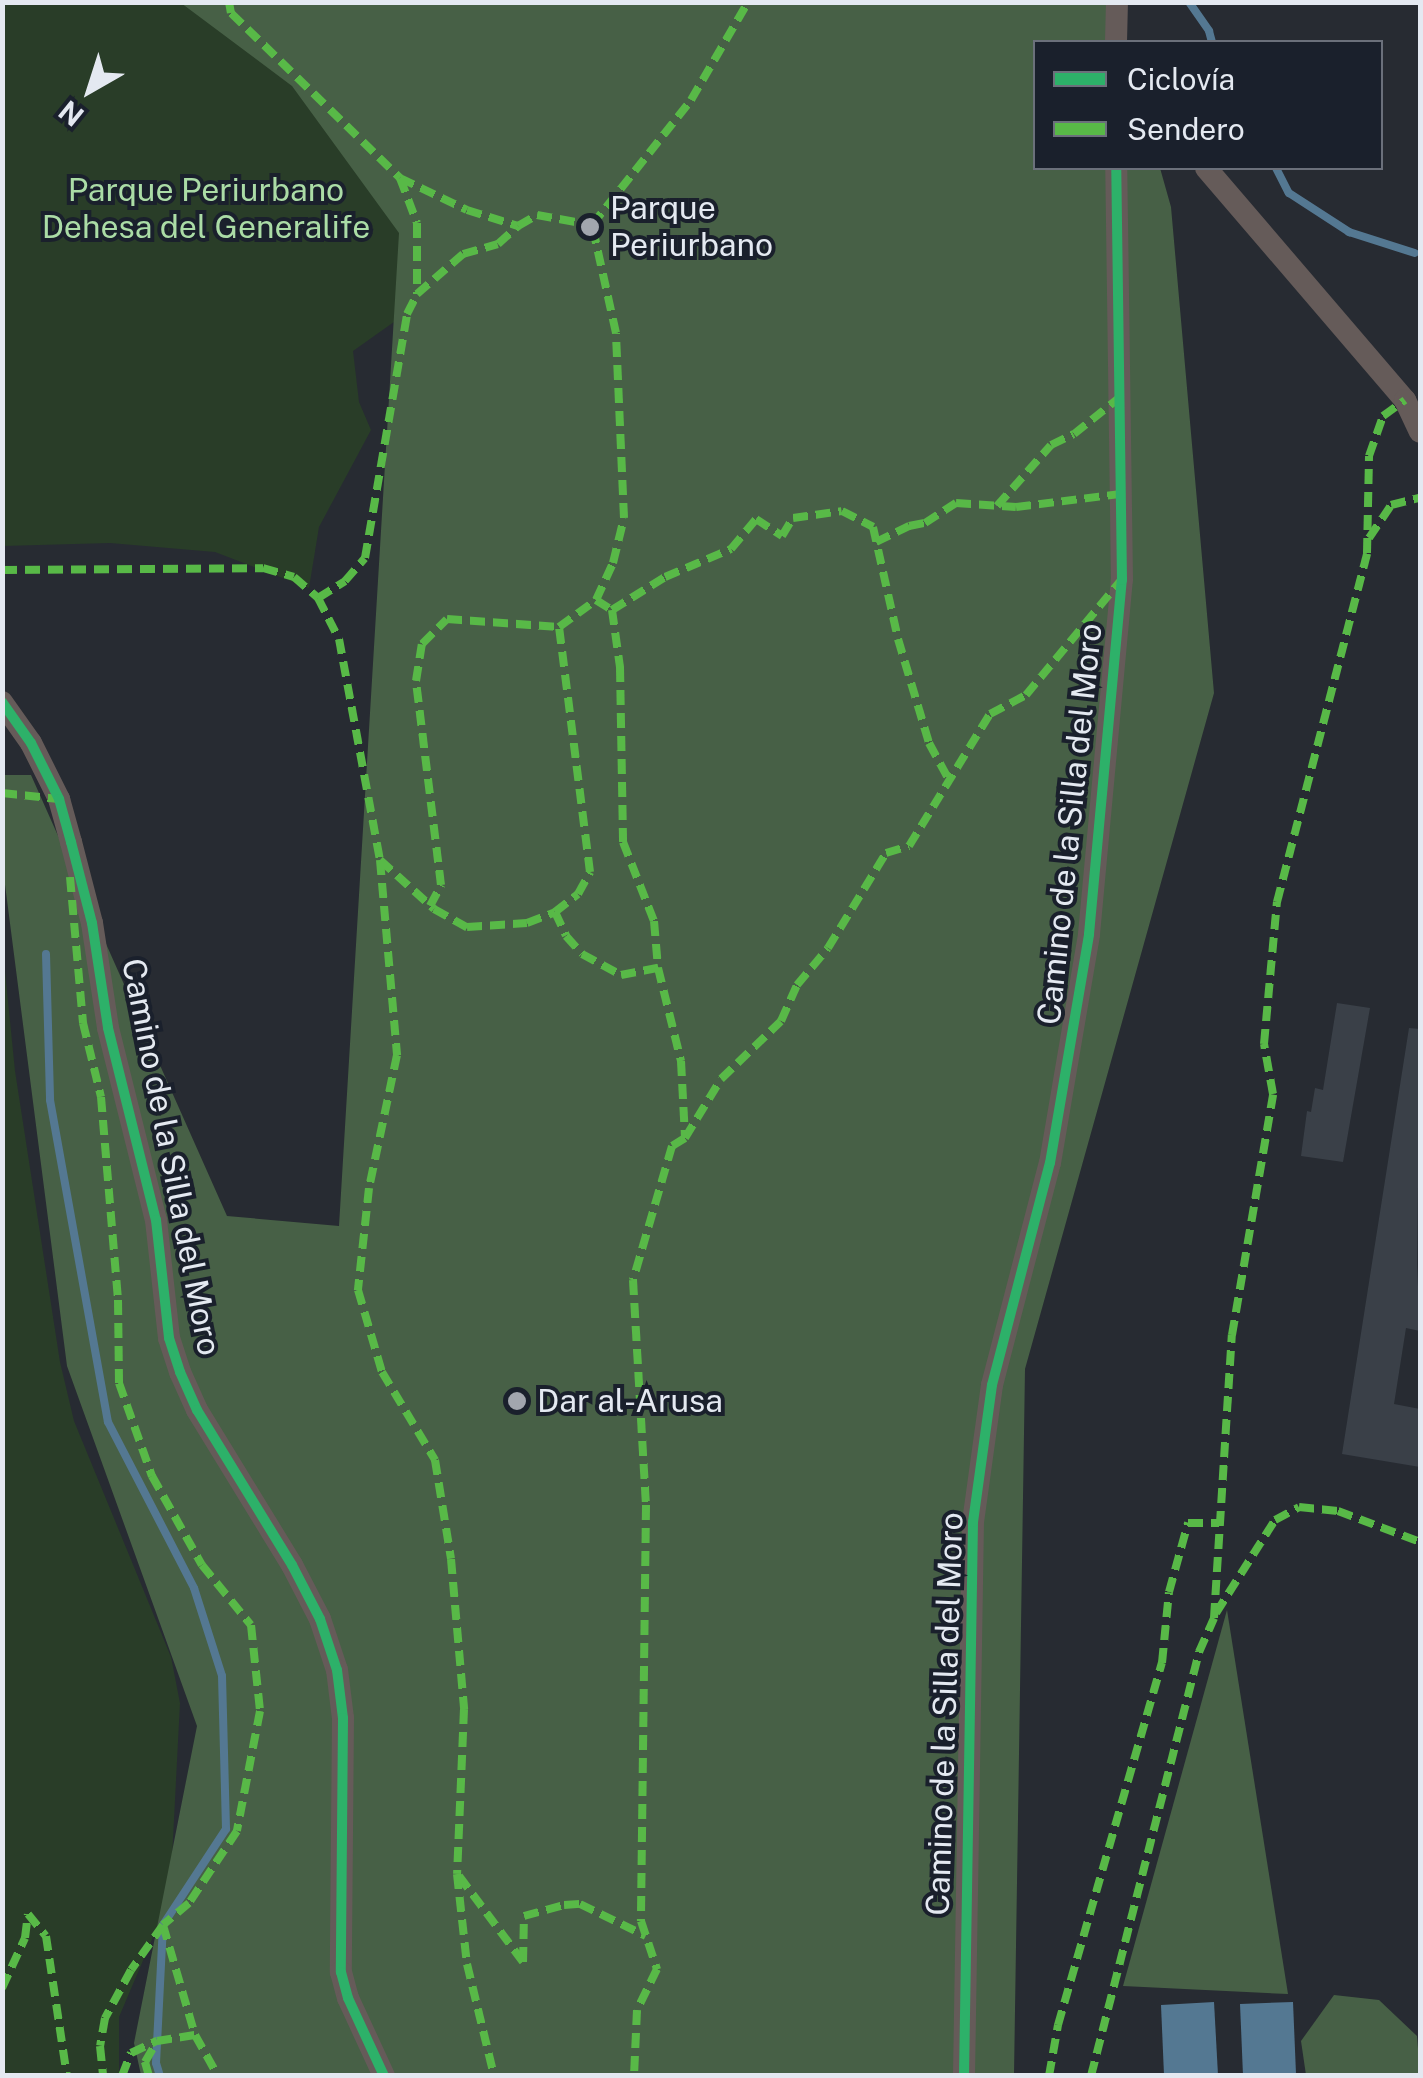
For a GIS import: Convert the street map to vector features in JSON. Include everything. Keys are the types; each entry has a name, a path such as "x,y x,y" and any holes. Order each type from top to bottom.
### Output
{"street":[{"path":"1116,40 1117,2"},
{"name":"Camino de la Silla del Moro","path":"964,2076 972,1522 992,1384 1050,1163 1089,934 1122,580 1116,170"},
{"path":"1208,170 1406,400 1420,432"},
{"name":"Camino de la Silla del Moro","path":"2,702 31,743 59,799 92,923 108,1028 156,1220 169,1338 180,1372 197,1410 292,1565 320,1619 336,1670 343,1718 341,1972 348,1998 384,2076"}],"green space":[{"name":"Parque Periurbano Dehesa del Generalife","path":"2,3 844,3 353,351 359,402 371,430 319,527 309,588 215,552 110,543 3,546"},
{"path":"181,3 1115,3 1125,40 1033,40 1033,170 1161,170 1171,207 1214,693 1025,1369 1014,2075 141,2075 134,2043 197,1726 67,1366 3,869 2,775 31,775 227,1216 339,1226 399,233 292,86"},
{"path":"2,941 15,1071 60,1362 74,1421 171,1657 180,1703 170,1897 119,2017 119,2075 3,2075"},
{"path":"1227,1610 1288,1994 1123,1986"},
{"path":"1334,1995 1379,2000 1417,2036 1420,2075 1306,2075 1301,2041"}],"water":[{"path":"1214,2002 1218,2075 1164,2075 1161,2005"},
{"path":"1293,2002 1296,2074 1243,2075 1240,2004"}],"building":[{"path":"1337,1003 1370,1008 1343,1162 1301,1156 1307,1111 1311,1112 1315,1088 1323,1090"},
{"path":"1409,1028 1420,1029 1420,1331 1406,1328 1394,1404 1420,1409 1420,1467 1342,1454"}],"waterway":[{"path":"1189,2 1211,40"},
{"path":"1277,170 1289,193 1349,232 1415,253"},
{"path":"46,954 50,1100 108,1422 194,1588 222,1676 226,1829 163,1925 156,2063 160,2076"}],"marked path":[{"path":"229,2 231,13 400,178 467,210 518,226 537,215 592,225"},
{"path":"430,906 441,885 416,681 422,644 447,619 559,627 596,600 613,563 624,518 616,333 592,225 691,100 748,2"},
{"path":"400,178 417,223 417,294"},
{"path":"318,598 345,581 365,558 407,314 417,294 463,254 498,244 518,226"},
{"path":"997,506 1051,445 1074,434 1120,397"},
{"path":"1091,2076 1199,1652 1214,1618 1232,1335 1273,1094 1264,1044 1277,902 1367,553 1369,456 1383,416 1405,400"},
{"path":"876,542 925,523 956,503 1016,507 1121,494"},
{"path":"1369,538 1391,505 1420,498"},
{"path":"612,610 665,577 731,549 756,519 782,536 793,518 842,511 873,527 898,639 929,743 949,780"},
{"path":"2,570 263,568 294,577 318,598 339,639 380,860 434,909 467,927 527,923 555,912 578,894 590,872 559,627"},
{"path":"685,1138 721,1079 781,1021 797,985 828,948 886,853 909,846 990,714 1026,695 1121,580"},
{"path":"596,600 612,610 620,667 623,842 654,921 658,968 681,1061 685,1138 672,1146 633,1280 646,1505 641,1921 657,1969 637,2010 634,2076"},
{"path":"2,793 59,799"},
{"path":"380,860 397,1055 369,1188 358,1290 382,1372 435,1460 451,1559 464,1709 457,1874 467,1964 494,2076"},
{"path":"70,877 83,1023 101,1097 118,1300 119,1383 152,1476 202,1565 251,1625 260,1711 237,1831 189,1903 163,1925 131,1970 105,2018 100,2046 103,2076"},
{"path":"555,912 566,936 582,954 621,975 658,968"},
{"path":"1216,1613 1275,1520 1299,1507 1338,1511 1420,1542"},
{"path":"1049,2076 1058,2025 1162,1663 1169,1592 1188,1523 1219,1523"},
{"path":"459,1876 523,1962 524,1916 564,1905 580,1904 646,1936"},
{"path":"2,1988 25,1938 28,1914 46,1936 67,2076"},
{"path":"163,1925 195,2035 218,2076"},
{"path":"149,2076 145,2062 157,2041 195,2035"},
{"path":"122,2076 131,2053 157,2041"}],"cycle path":[{"path":"964,2076 973,1522 992,1385 1050,1163 1089,934 1122,580 1116,170"},
{"path":"2,702 31,743 59,799 71,842 92,923 108,1028 156,1220 169,1338 180,1372 197,1410 292,1565 320,1619 337,1670 343,1718 341,1972 348,1998 384,2076"}],"place":[{"name":"Parque Periurbano","path":"590,227"},
{"name":"Dar al-Arusa","path":"517,1401"}]}
